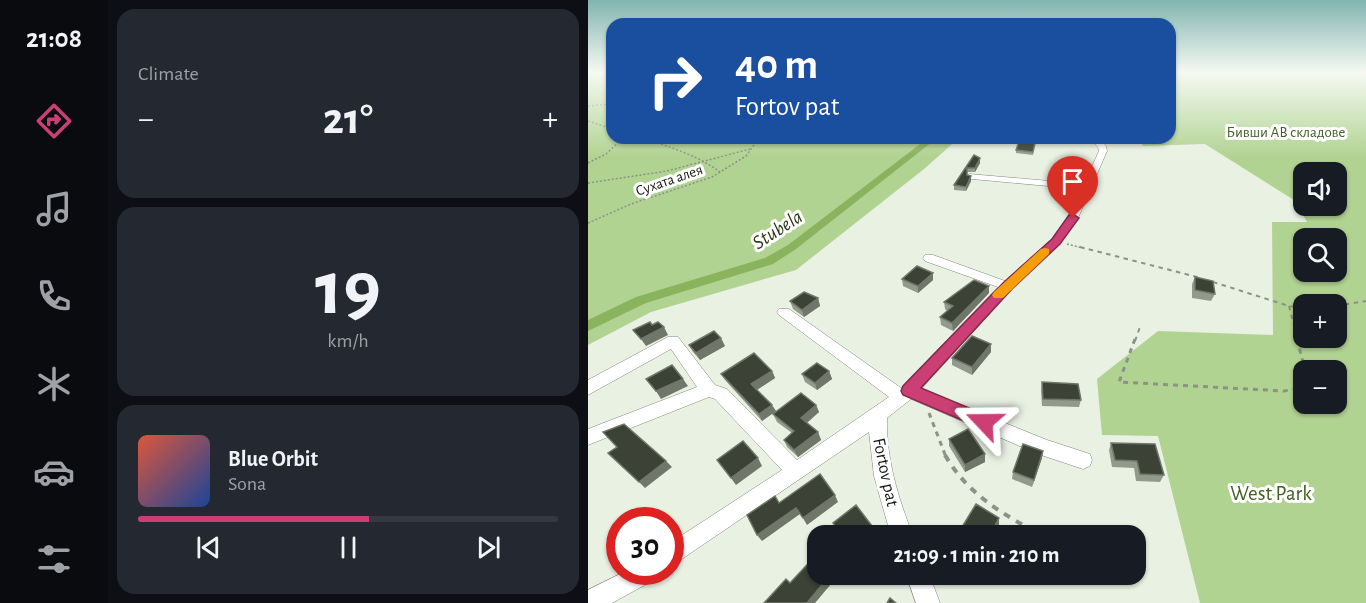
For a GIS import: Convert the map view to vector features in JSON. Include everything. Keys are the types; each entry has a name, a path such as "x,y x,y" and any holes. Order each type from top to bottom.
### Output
{"street":[{"name":"Fortov pat","path":"899,525 884,477 876,435 878,415 911,394 1007,286 1056,242 1073,218 1087,187 1103,151 1100,144"},
{"path":"972,176 1087,187"},
{"path":"929,258 1007,286"},
{"path":"784,312 887,385 1045,448 1083,460"},
{"path":"588,388 673,341 709,390"},
{"path":"588,437 691,395 709,390 722,394 795,471"},
{"path":"684,546 878,415"},
{"path":"588,603 622,585"},
{"path":"921,585 928,603"}],"path":[{"path":"588,106 606,104"},
{"path":"588,121 606,127"},
{"path":"588,163 606,154 617,144"},
{"path":"664,144 699,158 701,162 720,172"},
{"name":"Сухата алея","path":"588,223 631,204 720,172 746,156 756,144"},
{"path":"588,183 658,172 750,149"},
{"path":"1056,242 1208,280 1293,307"},
{"path":"1347,304 1366,301"},
{"path":"1289,306 1302,360"},
{"path":"1140,327 1119,382 1284,391 1293,390"},
{"path":"911,394 937,436 948,461 963,482 981,500 1025,525"}],"green space":[{"path":"588,100 606,100 606,144 952,144 796,270 651,312 588,345"},
{"name":"West Park","path":"1176,100 1366,100 1366,603 1200,603 1158,436 1102,435 1097,379 1158,331 1273,335 1272,222 1307,222 1303,216 1347,216 1347,162 1293,162 1293,199 1205,144 1143,146 1142,144 1176,144"}],"building":[{"path":"1018,144 1035,144 1033,152 1016,150"},
{"path":"974,155 980,158 975,168 967,168 967,175 971,176 966,187 954,185"},
{"path":"917,266 933,273 918,286 902,279"},
{"path":"1195,277 1213,281 1215,294 1195,290"},
{"path":"974,280 989,286 952,323 940,317 953,306 944,302"},
{"path":"804,292 818,298 802,310 790,301"},
{"path":"650,322 652,325 658,322 664,327 641,339 633,330"},
{"path":"714,331 721,338 696,353 689,345"},
{"path":"972,336 991,344 972,367 952,358"},
{"path":"754,353 772,371 751,384 772,405 759,414 721,374"},
{"path":"817,363 829,371 815,383 802,374"},
{"path":"672,365 683,379 656,391 646,379"},
{"path":"1042,382 1078,384 1081,400 1043,399"},
{"path":"801,393 816,405 801,418 818,432 794,450 784,440 794,431 773,414"},
{"path":"624,424 666,461 639,482 608,453 617,447 603,432"},
{"path":"968,429 985,454 965,465 949,439"},
{"path":"743,441 758,458 731,478 717,460"},
{"path":"1111,443 1155,444 1164,475 1140,474 1137,461 1115,460"},
{"path":"1023,444 1043,451 1034,480 1013,472"},
{"path":"820,474 835,495 803,518 796,508 757,535 747,515 775,496 779,503"},
{"path":"976,504 999,518 995,525 963,525"},
{"path":"856,505 871,525 834,525 833,523"},
{"path":"807,565 807,585 822,585 807,603 764,603 786,579 790,583"}],"waterway":[{"name":"Stubela","path":"588,326 641,300 769,261 792,247 925,144"}],"slow traffic":[{"path":"998,295 1045,251"}],"route":[{"path":"984,422 909,391 1007,286 1056,242 1073,218"}],"park label":[{"name":"Бивши АВ складове","path":"1286,132"}]}
